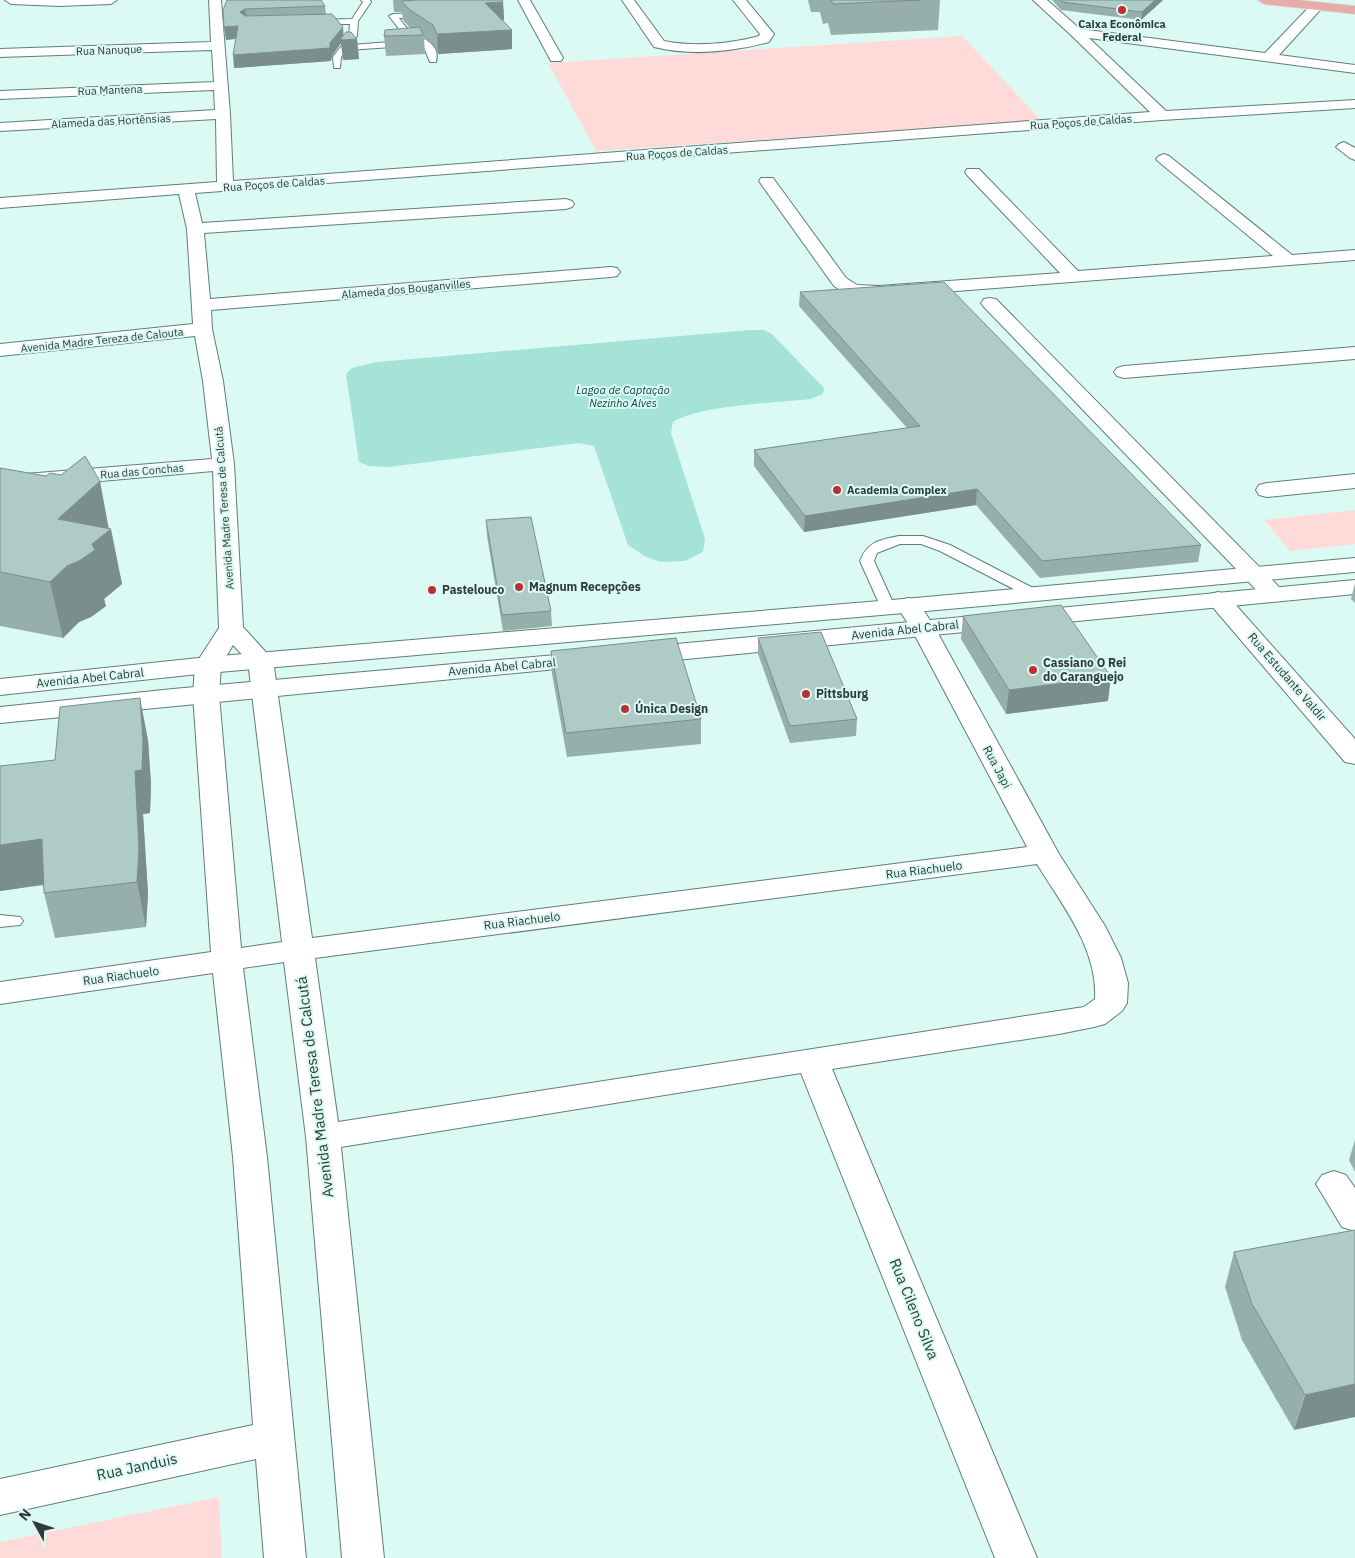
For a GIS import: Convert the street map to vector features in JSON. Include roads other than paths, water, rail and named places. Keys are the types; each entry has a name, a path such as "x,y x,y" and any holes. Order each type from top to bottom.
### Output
{"main road":[{"path":"1264,0 1355,3"},
{"path":"1321,3 1355,10"}],"street":[{"path":"11,0 51,2 111,0"},
{"path":"215,0 223,114 225,187"},
{"path":"524,0 556,58"},
{"path":"628,0 659,44 672,46 734,45 764,39 767,34 762,26 739,0"},
{"path":"1039,0 1076,32 1162,116"},
{"path":"1268,58 1321,3"},
{"path":"1076,32 1355,69"},
{"name":"Rua Nanuque","path":"0,53 218,46"},
{"name":"Rua Mantena","path":"0,94 220,86"},
{"name":"Rua Poços de Caldas","path":"0,203 1162,116 1355,104"},
{"name":"Alameda das Hortênsias","path":"0,127 223,114"},
{"path":"1164,159 1288,260"},
{"path":"973,172 1072,276"},
{"path":"768,181 840,282 851,289 868,291 904,290 1355,255"},
{"path":"192,190 200,229 208,305 203,329"},
{"path":"200,229 566,204"},
{"name":"Alameda dos Bouganvilles","path":"208,305 611,272"},
{"path":"990,303 1273,594"},
{"name":"Avenida Madre Tereza de Calouta","path":"0,350 203,329"},
{"name":"Avenida Madre Teresa de Calcutá","path":"203,329 214,381 224,464 231,628"},
{"path":"1124,372 1355,353"},
{"name":"Rua das Conchas","path":"0,483 224,464"},
{"path":"1267,490 1355,481"},
{"name":"Avenida Abel Cabral","path":"0,687 207,680 898,606 1355,565"},
{"name":"Avenida Abel Cabral","path":"261,675 613,657 1355,587"},
{"name":"Rua Estudante Valdir","path":"1218,599 1355,756"},
{"name":"Rua Japi","path":"323,1137 1059,1023 1094,1016 1110,1002 1112,983 1106,958 1090,926 1045,854 922,628 898,606"},
{"path":"231,628 261,675"},
{"path":"231,628 207,680 227,962 250,1157 285,1558"},
{"name":"Avenida Madre Teresa de Calcutá","path":"261,675 323,1137 363,1558"},
{"name":"Avenida Abel Cabral","path":"0,715 207,680"},
{"name":"Rua Riachuelo","path":"0,993 227,962 298,950 1045,854"},
{"name":"Rua Cileno Silva","path":"812,1060 1016,1558"},
{"path":"1334,1184 1355,1216"},
{"name":"Rua Janduis","path":"0,1497 274,1438"}],"lane":[{"path":"337,66 337,57 343,48 357,35 354,21 366,1 376,7"},
{"path":"384,12 393,16 431,15"},
{"path":"393,16 402,33 426,42 432,52 433,60"},
{"path":"305,23 354,21"},
{"path":"343,48 426,42"},
{"path":"898,606 867,561 871,551 879,546 910,539 923,540 945,548 1032,593"}],"water":[{"name":"Lagoa de Captação Nezinho Alves","path":"764,330 772,334 824,388 823,394 811,399 720,408 686,416 673,422 671,433 705,539 703,552 685,561 661,562 646,557 628,545 594,446 579,443 389,467 369,466 359,462 346,374 352,368 377,362"}],"place":[{"name":"Caixa Econômica Federal","path":"1122,10"},
{"name":"Academia Complex","path":"837,490"},
{"name":"Magnum Recepções","path":"519,587"},
{"name":"Pastelouco","path":"432,590"},
{"name":"Cassiano O Rei do Caranguejo","path":"1033,670"},
{"name":"Pittsburg","path":"806,694"},
{"name":"Única Design","path":"625,709"}]}
